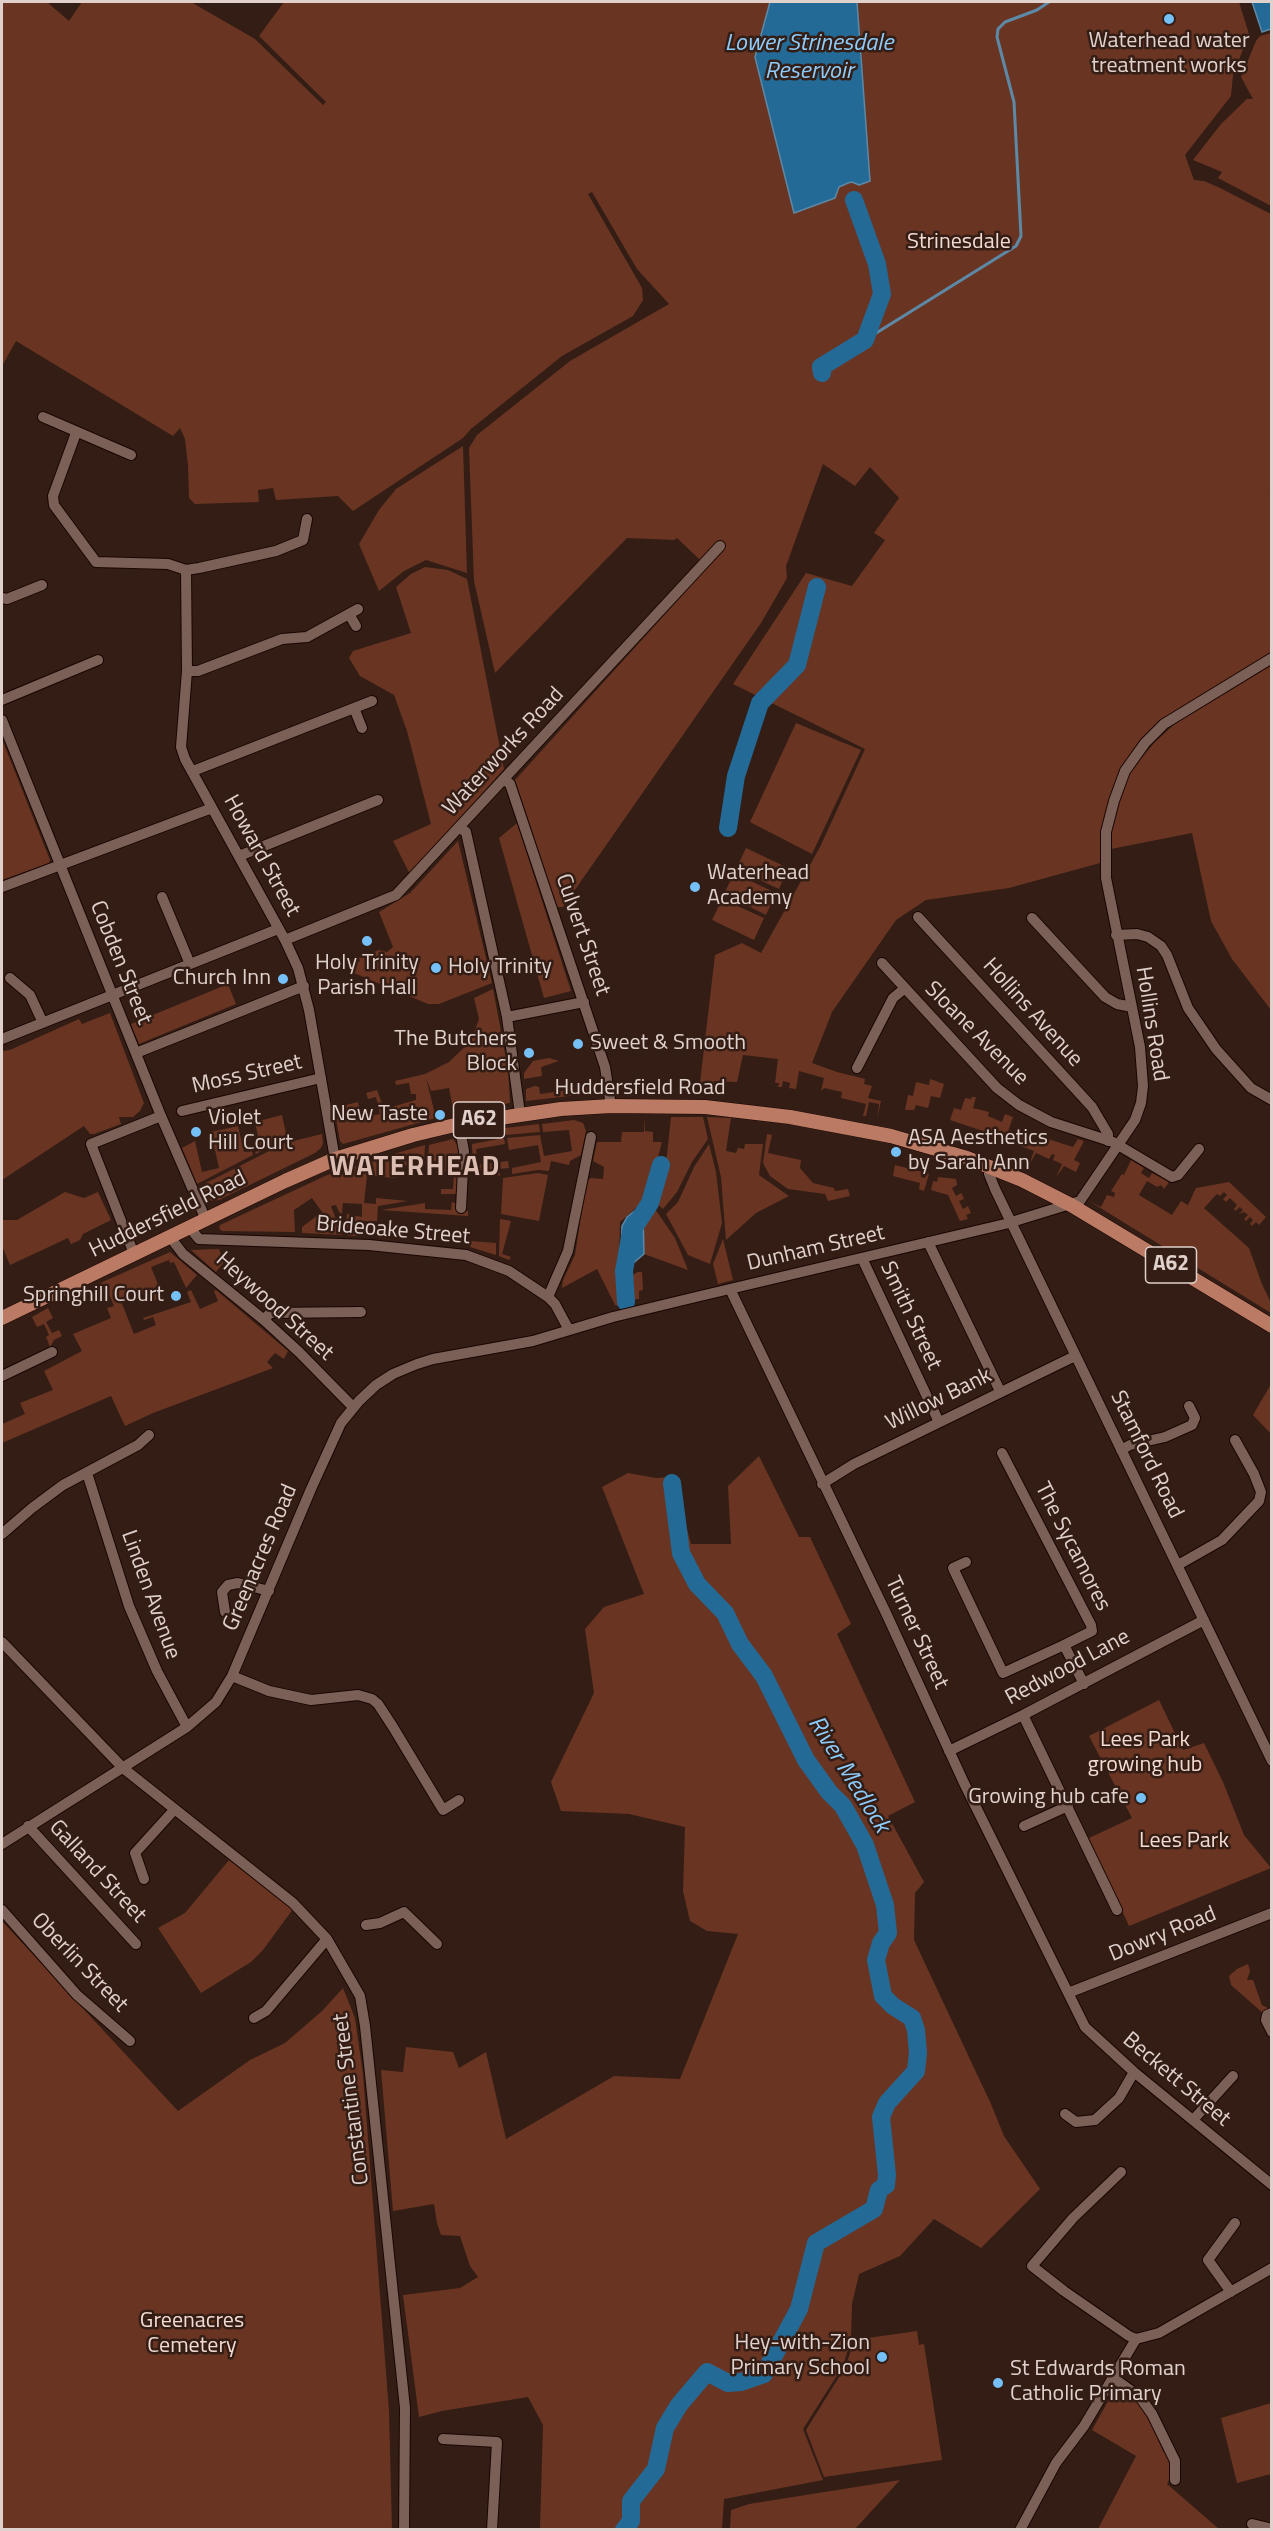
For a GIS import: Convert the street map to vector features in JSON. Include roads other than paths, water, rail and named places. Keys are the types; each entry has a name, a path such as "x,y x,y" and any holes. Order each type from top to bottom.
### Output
{"main road":[{"name":"Huddersfield Road","path":"2,1318 335,1159 413,1135 459,1124 561,1108 611,1106 705,1107 790,1117 902,1139 991,1166 1071,1204 1272,1326"}],"street":[{"path":"43,417 131,455"},
{"path":"76,433 53,496 54,505 96,562 168,564 186,570 276,551 303,540 307,519"},
{"name":"Waterworks Road","path":"285,940 396,895 720,546"},
{"name":"Howard Street","path":"186,570 187,671 181,747 185,759 285,940 304,986 335,1159"},
{"path":"2,598 7,599 42,585"},
{"path":"187,671 198,671 282,639 307,637 353,611 356,626"},
{"name":"Hollins Road","path":"1071,1204 1080,1201 1113,1143 1134,1120 1141,1103 1143,1086 1140,1047 1106,878 1106,832 1125,771 1145,743 1164,724 1272,658"},
{"path":"2,700 98,660"},
{"path":"193,771 372,701"},
{"path":"354,708 362,728"},
{"name":"Cobden Street","path":"2,720 135,1053 206,1220"},
{"name":"Culvert Street","path":"505,780 510,784 584,1002 609,1080 611,1106"},
{"path":"239,856 378,800"},
{"path":"2,887 212,808"},
{"path":"460,828 466,832 507,1017 520,1114"},
{"path":"162,897 190,964"},
{"name":"Hollins Avenue","path":"918,917 1092,1107 1113,1143"},
{"path":"1032,918 1105,997 1117,1004 1132,1007"},
{"path":"2,1040 278,928"},
{"path":"1116,935 1137,934 1148,937 1161,946 1167,955 1188,1008 1216,1049 1251,1088 1272,1100"},
{"name":"Sloane Avenue","path":"882,963 997,1088 1016,1102 1051,1122 1113,1143 1172,1177 1178,1175 1199,1149"},
{"path":"10,978 30,995 43,1023"},
{"path":"135,1053 304,986"},
{"path":"857,1068 893,999 904,988"},
{"path":"507,1017 584,1002"},
{"name":"Moss Street","path":"182,1111 321,1078"},
{"path":"134,1254 91,1144 161,1116"},
{"path":"459,1124 465,1150 461,1208"},
{"path":"549,1297 568,1251 591,1137"},
{"name":"Stamford Road","path":"991,1166 989,1174 1011,1222 1272,1761"},
{"name":"Dunham Street","path":"569,1330 1011,1222 1071,1204"},
{"name":"Brideoake Street","path":"190,1228 200,1239 369,1245 466,1255 509,1271 549,1297 569,1330"},
{"name":"Heywood Street","path":"170,1237 183,1254 264,1320 353,1407"},
{"path":"928,1242 1000,1391"},
{"name":"Smith Street","path":"862,1258 939,1422"},
{"name":"Turner Street","path":"730,1289 886,1613 949,1751 1068,1994"},
{"path":"264,1320 270,1313 361,1312"},
{"name":"Greenacres Road","path":"2,1844 187,1727 216,1702 232,1676 341,1423 353,1407 376,1385 417,1364 533,1341 569,1330"},
{"path":"3,1380 52,1352"},
{"name":"Willow Bank","path":"822,1484 854,1464 1075,1356"},
{"path":"1121,1450 1165,1437 1192,1425 1195,1418 1189,1406"},
{"path":"2,1534 63,1485 138,1445 149,1435"},
{"path":"1178,1565 1222,1540 1259,1501 1261,1492 1254,1474 1234,1440"},
{"name":"The Sycamores","path":"1002,1453 1091,1625 1092,1631 1064,1645"},
{"name":"Linden Avenue","path":"87,1473 129,1606 160,1679 187,1727"},
{"path":"966,1562 953,1568 1003,1673 1064,1645 1084,1684"},
{"path":"225,1612 222,1592 228,1585 238,1583 269,1591"},
{"name":"Redwood Lane","path":"949,1751 1084,1684 1157,1643 1204,1620"},
{"name":"Constantine Street","path":"2,1642 123,1768 293,1903 327,1939 360,1996 365,2025 405,2408 404,2529"},
{"path":"232,1676 269,1691 311,1700 358,1695 372,1699 378,1704 393,1727 443,1810 459,1800"},
{"path":"1023,1715 1118,1910"},
{"path":"1024,1826 1068,1806"},
{"path":"144,1879 135,1853 174,1809"},
{"name":"Galland Street","path":"28,1826 136,1944"},
{"name":"Oberlin Street","path":"2,1910 77,1995 130,2041"},
{"path":"366,1925 380,1923 404,1912 437,1944"},
{"name":"Dowry Road","path":"1068,1994 1272,1913"},
{"path":"254,2018 266,2011 327,1939"},
{"name":"Beckett Street","path":"1068,1994 1085,2027 1134,2072 1272,2185"},
{"path":"1272,2013 1266,2020 1272,2032"},
{"path":"1065,2114 1076,2122 1095,2120 1119,2098 1134,2072"},
{"path":"1193,2120 1233,2076"},
{"path":"1121,2172 1073,2218 1032,2266 1129,2336 1149,2337 1159,2333 1272,2268"},
{"path":"1231,2292 1208,2260 1235,2223"},
{"path":"1020,2529 1056,2463 1084,2426 1136,2338"},
{"path":"1112,2377 1140,2397 1152,2414 1168,2451 1175,2461 1175,2480"},
{"path":"443,2439 497,2442 492,2529"},
{"path":"1252,2524 1272,2529"}],"water":[{"name":"Lower Strinesdale Reservoir","path":"770,2 857,2 870,181 859,185 848,183 839,187 835,198 794,213 755,57"},
{"path":"1252,2 1271,2 1271,29 1262,32"},
{"path":"647,1201 653,1206 643,1215 644,1254 624,1271 621,1256 622,1226 627,1217"}],"waterway":[{"path":"865,340 1016,246 1021,236 1014,102 997,37 998,29 1005,22 1037,10 1049,2"},
{"name":"River Medlock","path":"822,373 821,367 865,340 882,294 877,264 854,200"},
{"name":"River Medlock","path":"728,828 736,776 760,703 797,665 817,587"},
{"name":"River Medlock","path":"626,1302 624,1271 631,1232 650,1203 661,1165"},
{"name":"River Medlock","path":"624,2530 631,2521 631,2501 656,2469 665,2428 679,2405 707,2372 728,2383 741,2382 764,2374 799,2309 816,2243 874,2209 879,2190 886,2185 887,2175 881,2117 887,2103 916,2071 918,2053 916,2030 912,2018 893,2006 883,1996 876,1960 881,1943 888,1933 885,1905 865,1845 843,1806 829,1792 806,1760 764,1676 740,1644 725,1613 697,1584 681,1553 672,1483"}],"place":[{"name":"Waterhead water treatment works","path":"1169,19"},
{"name":"Waterhead Academy","path":"695,887"},
{"name":"Holy Trinity Parish Hall","path":"367,941"},
{"name":"Holy Trinity","path":"436,968"},
{"name":"Church Inn","path":"283,979"},
{"name":"Sweet & Smooth","path":"578,1044"},
{"name":"The Butchers Block","path":"529,1053"},
{"name":"New Taste","path":"440,1115"},
{"name":"Violet Hill Court","path":"196,1132"},
{"name":"ASA Aesthetics by Sarah Ann","path":"896,1152"},
{"name":"Springhill Court","path":"176,1296"},
{"name":"Growing hub cafe","path":"1141,1798"},
{"name":"Hey-with-Zion Primary School","path":"882,2357"},
{"name":"St Edwards Roman Catholic Primary","path":"998,2383"}],"district":[{"name":"WATERHEAD","path":"415,1168"}],"park label":[{"name":"Strinesdale","path":"959,243"},
{"name":"Lees Park growing hub","path":"1145,1754"},
{"name":"Lees Park","path":"1184,1842"},
{"name":"Greenacres Cemetery","path":"192,2334"}]}
